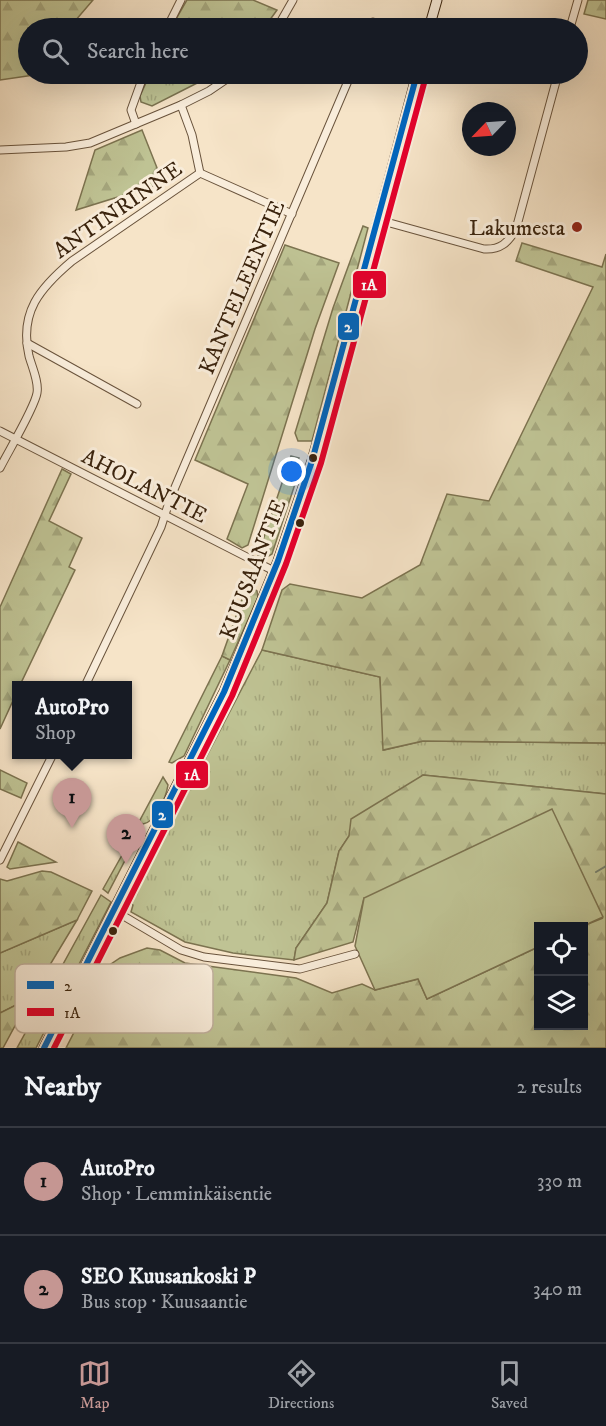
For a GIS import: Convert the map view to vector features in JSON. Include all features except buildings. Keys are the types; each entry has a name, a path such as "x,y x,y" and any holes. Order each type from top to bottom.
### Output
{"main road":[{"path":"432,18 437,0"},
{"name":"KUUSAANTIE","path":"88,964 224,692 274,571 312,461 414,84"},
{"name":"KUUSAANTIE","path":"44,1048 52,1033"}],"street":[{"path":"172,18 181,0"},
{"path":"283,18 293,0"},
{"path":"573,18 578,0"},
{"path":"136,124 131,110 140,84"},
{"path":"0,150 80,145 182,105 219,84"},
{"name":"KANTELEENTIE","path":"88,681 165,515 347,84"},
{"path":"379,220 484,249 492,249 506,243 516,229 555,84"},
{"name":"ANTINRINNE","path":"0,468 37,394 25,328 31,309 58,273 200,173 192,135 182,105"},
{"path":"200,173 292,214"},
{"path":"27,343 137,404"},
{"name":"AHOLANTIE","path":"0,431 274,571"},
{"path":"0,860 50,759"},
{"path":"115,911 181,950 204,957 300,969 355,954"}],"green space":[{"path":"0,0 93,0 78,18 18,18 18,77 0,80"},
{"path":"187,0 253,0 277,10 271,18 177,18"},
{"path":"588,0 606,0 606,19 584,14"},
{"path":"145,84 195,84 152,106 141,102 140,96"},
{"path":"142,130 163,183 76,210 95,150"},
{"path":"363,226 368,228 312,441 298,441 295,433 333,308"},
{"path":"522,243 602,267 606,254 606,743 423,741 383,750 380,677 262,650 282,590 290,584 362,598 420,565 447,494 489,501 593,287 516,261"},
{"path":"285,245 339,263 315,329 248,545 242,548 227,539 248,484 195,460"},
{"path":"291,456 299,458 293,474 296,481 272,554 267,557 258,555"},
{"path":"62,469 71,474 49,521 82,538 69,567 75,570 22,681 12,681 12,703 0,729 0,607"},
{"path":"251,587 257,591 258,597 230,660 222,656 246,588"},
{"path":"262,650 380,677 384,750 423,741 606,743 606,794 423,775 349,836 339,851 327,903 296,948 294,960 233,953 185,942 131,912 133,905 130,903"},
{"path":"222,656 230,660 184,756 172,763 169,762"},
{"path":"0,770 27,783 21,798 0,789"},
{"path":"423,775 606,794 606,1048 66,1048 74,1033 213,1033 213,967 296,978 332,993 362,984 375,990 418,979 427,999 534,949 534,1030 588,1030 588,924 603,918 364,898 353,942 294,960 296,948 327,903 339,851 349,836 351,819"},
{"path":"163,777 168,785 163,802 152,819 143,824 139,822"},
{"path":"552,809 603,917 588,924 534,922 534,949 427,999 418,979 375,990 355,946 364,898"},
{"path":"130,841 134,843 108,893 103,889"},
{"path":"18,842 56,862 10,869 7,867"},
{"path":"42,871 51,872 92,891 77,920 0,953 0,879 7,881"},
{"path":"101,895 111,902 79,964 63,964"},
{"path":"77,920 50,964 15,964 15,1006 0,1013 0,953"},
{"path":"147,948 160,950 185,963 192,964 111,964 120,958"},
{"path":"15,1006 15,1026 3,1048 0,1048 0,1013"},
{"path":"25,1033 44,1033 36,1048 17,1048"}],"waterway":[{"path":"596,872 606,866"}],"transit line":[{"name":"2","path":"86,964 224,692 278,561 312,461 414,84"},
{"name":"1A","path":"96,964 232,696 286,564 321,463 424,84"},
{"name":"2","path":"44,1048 52,1033"},
{"name":"1A","path":"54,1048 62,1033"}],"place":[{"name":"Lakumesta","path":"577,227"},
{"name":"AutoPro","path":"72,828"},
{"name":"SEO Kuusankoski P","path":"126,864"}]}
